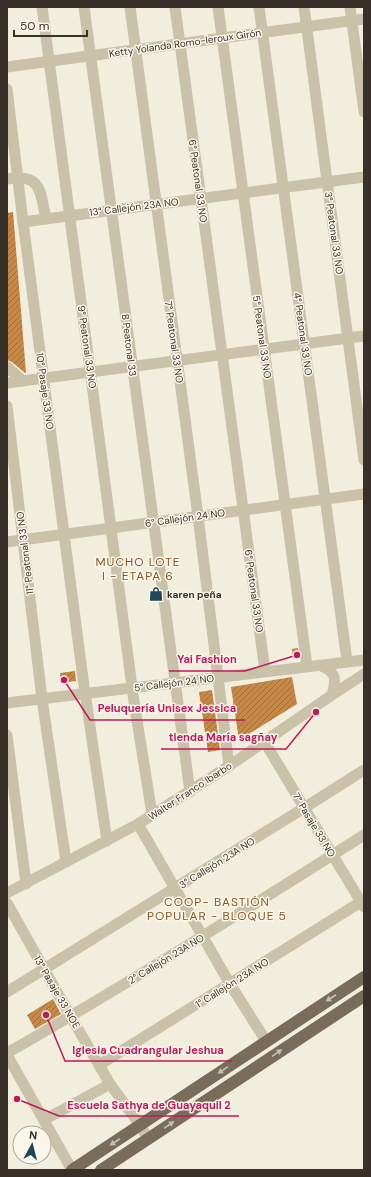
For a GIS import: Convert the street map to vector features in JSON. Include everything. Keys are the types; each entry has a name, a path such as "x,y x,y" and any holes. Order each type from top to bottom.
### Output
{"main road":[{"path":"72,1170 364,977"},
{"path":"101,1170 364,996"}],"street":[{"name":"9° Peatonal 33 NO","path":"42,7 111,528 152,814"},
{"name":"8 Peatonal 33","path":"84,7 174,683 190,792"},
{"name":"7° Peatonal 33 NO","path":"130,7 198,516 229,766"},
{"name":"6° Peatonal 33 NO","path":"175,7 265,671"},
{"name":"5° Peatonal 33 NO","path":"218,7 307,666"},
{"name":"4° Peatonal 33 NO","path":"259,7 346,661"},
{"name":"3° Peatonal 33 NO","path":"304,7 364,460"},
{"path":"350,7 364,112"},
{"name":"Ketty Yolanda Romo-leroux Girón","path":"7,67 364,19"},
{"name":"10° Pasaje 33 NO","path":"7,89 12,178 23,222 85,694 107,841"},
{"name":"13° Callejón 23A NO","path":"23,222 364,177"},
{"path":"12,178 27,178 34,181 39,187 46,218"},
{"path":"7,383 364,336"},
{"path":"7,366 23,380"},
{"name":"11° Peatonal 33 NO","path":"7,406 42,699 66,862"},
{"name":"6° Callejón 24 NO","path":"7,542 364,494"},
{"name":"5° Callejón 24 NO","path":"7,704 346,661 364,660"},
{"path":"319,665 326,668 334,676 335,681 332,694"},
{"name":"Walter Franco Ibarbo","path":"7,893 138,824 190,792 332,694 364,674"},
{"path":"7,735 26,884"},
{"name":"7° Pasaje 33 NO","path":"264,741 332,856 363,903"},
{"name":"3° Callejón 23A NO","path":"7,992 364,770"},
{"path":"138,824 230,984 266,1041"},
{"name":"2° Callejón 23A NO","path":"7,1054 204,937 364,835"},
{"name":"13° Pasaje 33 NOE","path":"7,903 70,1017 110,1084 140,1125 148,1139"},
{"name":"1° Callejón 23A NO","path":"99,1065 363,903"},
{"path":"7,1054 72,1170"},
{"path":"44,1120 110,1084"}],"building":[{"path":"13,212 26,373 7,360 7,213"},
{"path":"298,648 299,657 293,658 292,649"},
{"path":"75,671 76,681 61,683 60,673"},
{"path":"292,677 297,704 239,740 231,687"},
{"path":"212,690 220,750 208,752 199,692"},
{"path":"53,999 61,1014 35,1029 27,1015"}],"place":[{"name":"karen peña","path":"156,594"},
{"name":"Yai Fashion","path":"297,655"},
{"name":"Peluquería Unisex Jessica","path":"64,680"},
{"name":"tienda María sagñay","path":"316,712"},
{"name":"Iglesia Cuadrangular Jeshua","path":"46,1015"},
{"name":"Escuela Sathya de Guayaquil 2","path":"17,1099"}],"district":[{"name":"MUCHO LOTE I - ETAPA 6","path":"138,569"},
{"name":"COOP- BASTIÓN POPULAR - BLOQUE 5","path":"217,909"}]}
